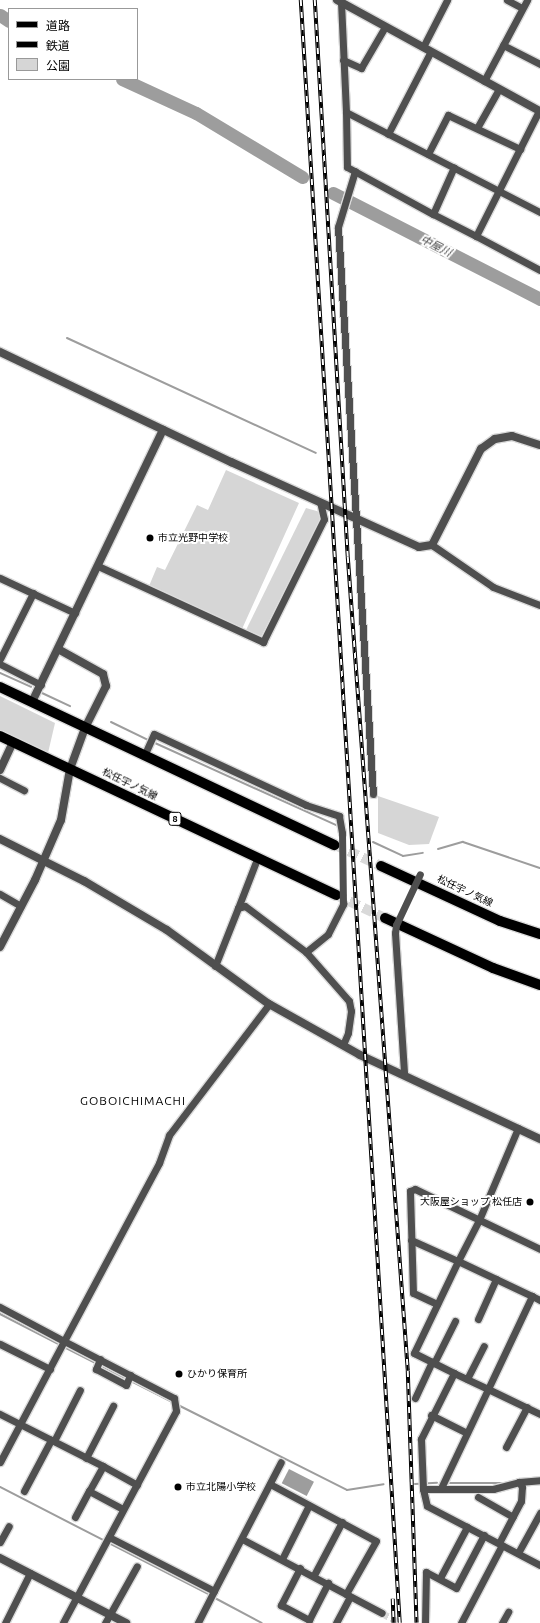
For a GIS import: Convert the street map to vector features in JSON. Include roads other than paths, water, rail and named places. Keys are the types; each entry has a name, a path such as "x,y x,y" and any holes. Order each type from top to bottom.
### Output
{"main road":[{"path":"0,687 335,845"},
{"name":"松任宇ノ気線","path":"0,736 257,859 336,895"},
{"name":"松任宇ノ気線","path":"381,866 500,921 540,934"},
{"path":"385,918 493,968 540,984"}],"street":[{"path":"423,47 447,0"},
{"path":"507,0 522,8"},
{"path":"484,81 527,0"},
{"path":"340,1 540,111 476,236"},
{"path":"340,1 346,112 347,167 540,270"},
{"path":"343,60 361,68 385,27"},
{"path":"503,45 540,64"},
{"path":"388,134 431,52"},
{"path":"477,128 499,89"},
{"path":"346,112 539,210"},
{"path":"428,154 448,115 520,149"},
{"path":"433,214 454,167"},
{"path":"355,171 338,228 373,794"},
{"path":"0,352 163,430 419,547 432,545 493,587 540,605"},
{"path":"32,702 163,430"},
{"path":"432,545 481,448 495,439 512,436 540,445"},
{"path":"98,566 264,642 324,519 320,502"},
{"path":"0,578 75,613"},
{"path":"0,659 33,593"},
{"path":"0,947 44,861 61,820 70,769 85,728 106,686 103,674 58,649"},
{"path":"0,664 41,685"},
{"path":"144,756 154,734 306,805 339,816 342,833 343,904 328,934 306,952"},
{"path":"0,770 13,742"},
{"path":"0,778 24,790"},
{"path":"0,839 44,861 167,930 269,1004 343,1045 540,1139"},
{"path":"215,966 257,859"},
{"path":"404,1073 395,933 396,925 420,874"},
{"path":"0,894 21,906"},
{"path":"238,908 245,906 306,952 349,1000 351,1011 348,1033 343,1045"},
{"path":"0,1462 3,1451 20,1424 50,1369 159,1163 169,1135 269,1004"},
{"path":"518,1128 479,1220 414,1353 540,1414"},
{"path":"437,1304 413,1293 410,1191 415,1190 540,1249"},
{"path":"411,1240 540,1300"},
{"path":"478,1319 496,1279"},
{"path":"441,1488 532,1296"},
{"path":"0,1307 63,1344 100,1360 175,1400 176,1408 137,1485 63,1623"},
{"path":"415,1398 454,1320"},
{"path":"0,1344 50,1369"},
{"path":"467,1379 484,1346"},
{"path":"100,1360 96,1369 126,1385 130,1375"},
{"path":"454,1373 431,1415 421,1439 423,1489 427,1506 540,1565"},
{"path":"24,1491 80,1390"},
{"path":"86,1458 113,1406"},
{"path":"506,1447 526,1407"},
{"path":"0,1414 137,1485"},
{"path":"431,1415 467,1433"},
{"path":"198,1623 282,1462"},
{"path":"76,1517 102,1466"},
{"path":"423,1489 493,1489 519,1482 540,1480"},
{"path":"461,1623 521,1501 522,1487 519,1482"},
{"path":"270,1484 376,1540 336,1623"},
{"path":"90,1491 123,1509"},
{"path":"478,1497 513,1517"},
{"path":"282,1559 309,1505"},
{"path":"518,1554 540,1513"},
{"path":"314,1575 342,1522"},
{"path":"0,1542 9,1526"},
{"path":"440,1578 467,1527"},
{"path":"425,1623 426,1572 440,1578 456,1588 484,1535"},
{"path":"242,1539 314,1575 348,1596 382,1613"},
{"path":"108,1540 213,1595"},
{"path":"0,1558 126,1623"},
{"path":"105,1623 137,1566"},
{"path":"300,1568 281,1605 309,1620 328,1583"},
{"path":"6,1623 30,1573"},
{"path":"502,1623 508,1612"}],"waterway":[{"name":"中屋川","path":"0,15 8,20"},
{"name":"中屋川","path":"124,80 196,113 302,177"},
{"name":"中屋川","path":"333,193 540,299"},
{"path":"67,338 316,453"},
{"path":"0,673 31,687"},
{"path":"42,693 70,706"},
{"path":"111,722 148,740"},
{"path":"155,743 336,825"},
{"path":"373,842 403,856 423,853"},
{"path":"438,849 463,842 540,868"},
{"path":"0,1314 60,1345"},
{"path":"64,1347 172,1402"},
{"path":"178,1405 347,1490 384,1484"},
{"path":"415,1484 437,1483"},
{"path":"450,1483 503,1483"},
{"path":"0,1487 105,1541"},
{"path":"109,1543 210,1595"},
{"path":"213,1597 262,1623"}],"tunnel":[{"path":"335,845 381,866"},
{"path":"336,895 385,918"},
{"path":"382,1613 400,1623"}],"railway":[{"path":"301,0 400,1623"},
{"path":"315,0 348,557 408,1371 417,1623"},
{"path":"393,1599 394,1623"}],"place":[{"name":"市立光野中学校","path":"150,538"},
{"name":"大阪屋ショップ 松任店","path":"530,1202"},
{"name":"ひかり保育所","path":"179,1374"},
{"name":"市立北陽小学校","path":"178,1487"}],"district":[{"name":"GOBOICHIMACHI","path":"133,1101"}]}
